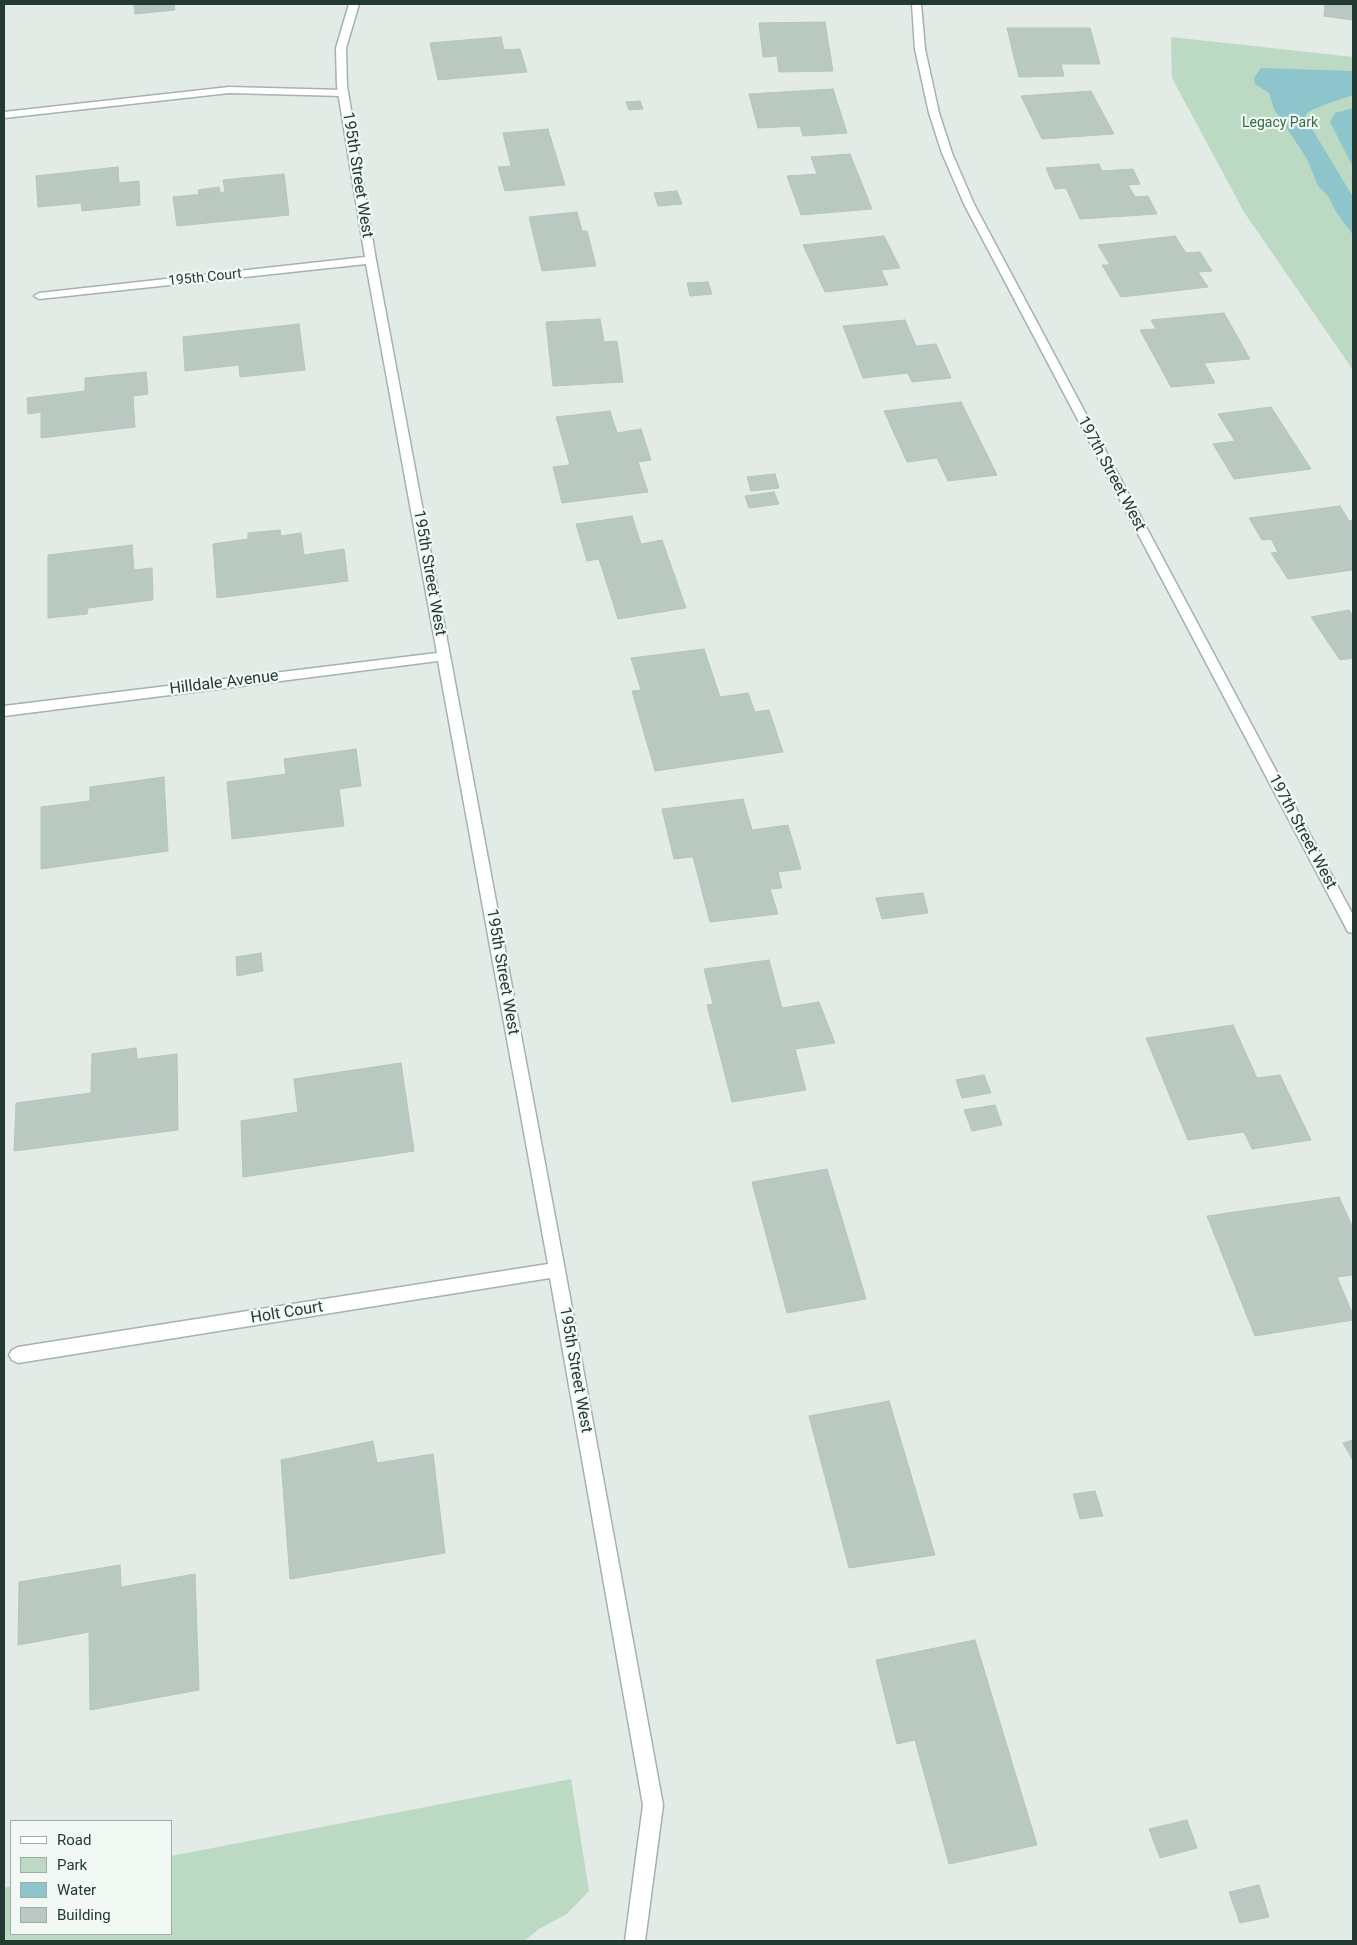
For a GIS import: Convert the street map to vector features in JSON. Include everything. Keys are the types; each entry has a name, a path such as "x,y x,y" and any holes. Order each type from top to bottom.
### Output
{"street":[{"name":"195th Street West","path":"354,4 342,48 343,93 371,260 557,1270 653,1805 636,1941"},
{"name":"197th Street West","path":"916,4 920,49 934,113 947,154 969,204 1353,928"},
{"path":"4,115 229,90 343,93"},
{"name":"195th Court","path":"39,296 371,260"},
{"name":"Hilldale Avenue","path":"4,711 444,656"},
{"name":"Holt Court","path":"18,1355 557,1270"}],"green space":[{"name":"Legacy Park","path":"1171,37 1353,57 1353,370 1244,212 1172,78"},
{"path":"571,1779 589,1891 567,1914 539,1929 524,1941 4,1941 4,1888 10,1886 10,1935 172,1935 172,1856"}],"water":[{"path":"1261,68 1353,71 1353,95 1321,106 1308,112 1305,117 1353,197 1353,235 1336,212 1328,196 1318,186 1307,159 1274,109 1269,93 1255,84 1254,78"},
{"path":"1353,108 1353,167 1330,122 1335,113"}],"building":[{"path":"134,4 174,4 175,10 135,14"},
{"path":"1325,4 1353,4 1353,20 1324,16"},
{"path":"825,22 833,71 779,72 777,56 763,57 759,23"},
{"path":"1007,28 1090,28 1100,64 1061,64 1064,76 1019,77"},
{"path":"501,37 504,50 520,49 527,72 438,80 430,43"},
{"path":"833,89 847,133 803,136 800,126 758,128 749,94"},
{"path":"1091,91 1114,134 1042,139 1021,96"},
{"path":"640,101 643,109 629,110 626,102"},
{"path":"548,129 565,185 505,191 498,167 511,166 503,133"},
{"path":"850,154 872,209 801,215 787,176 817,174 811,157"},
{"path":"1099,164 1102,171 1133,169 1140,184 1128,185 1135,197 1148,196 1157,214 1080,219 1066,188 1055,189 1046,168"},
{"path":"118,167 119,183 139,181 140,205 82,211 81,203 38,207 36,176"},
{"path":"284,174 289,215 177,226 173,197 225,192 223,180"},
{"path":"219,187 220,193 199,195 198,190"},
{"path":"677,191 682,204 658,206 654,193"},
{"path":"577,212 582,231 587,231 596,266 542,271 529,217"},
{"path":"884,236 900,268 881,270 888,285 825,292 803,245"},
{"path":"1175,236 1186,253 1200,252 1212,271 1198,272 1208,287 1121,297 1102,265 1110,265 1098,245"},
{"path":"708,282 712,294 690,296 687,283"},
{"path":"1224,313 1250,359 1204,363 1215,383 1171,387 1140,330 1156,329 1151,320"},
{"path":"600,319 604,342 617,341 623,382 553,386 546,322"},
{"path":"905,320 916,346 936,344 951,378 912,382 908,373 863,378 843,326"},
{"path":"299,324 305,370 240,377 239,365 185,371 183,337"},
{"path":"146,372 148,394 133,396 135,427 41,438 41,412 28,414 27,398 85,391 85,378"},
{"path":"961,402 997,475 948,481 937,458 907,462 884,411"},
{"path":"1271,407 1311,469 1234,479 1213,444 1235,441 1218,414"},
{"path":"610,411 617,433 641,429 651,460 638,462 648,492 562,503 553,467 570,465 556,417"},
{"path":"775,474 779,488 751,491 747,477"},
{"path":"774,492 779,504 749,508 745,496"},
{"path":"1340,506 1349,521 1353,520 1353,570 1288,579 1271,553 1278,552 1271,539 1262,540 1249,518"},
{"path":"632,516 641,544 662,540 686,608 618,619 599,559 587,561 576,524"},
{"path":"280,530 281,536 301,533 304,555 344,549 348,581 217,598 213,544 248,539 248,533"},
{"path":"132,545 134,570 152,568 153,600 88,608 87,614 48,618 48,555"},
{"path":"1349,610 1353,616 1353,658 1340,660 1311,617"},
{"path":"704,649 720,697 748,693 755,712 769,710 783,752 655,771 632,691 641,690 631,658"},
{"path":"356,749 361,786 339,789 344,826 232,839 227,782 286,774 284,759"},
{"path":"164,777 168,851 41,869 41,807 90,801 90,787"},
{"path":"743,799 752,830 788,825 801,869 778,872 782,888 770,889 778,914 710,922 693,857 674,859 662,809"},
{"path":"923,893 928,913 882,919 876,898"},
{"path":"261,953 263,971 237,976 236,957"},
{"path":"769,960 782,1008 819,1002 835,1043 795,1049 806,1090 732,1102 707,1005 713,1004 704,969"},
{"path":"1233,1025 1257,1078 1280,1075 1311,1140 1252,1149 1244,1132 1188,1140 1146,1038"},
{"path":"136,1048 137,1059 177,1054 178,1130 14,1151 16,1103 91,1093 92,1054"},
{"path":"401,1063 414,1151 243,1177 241,1121 298,1112 294,1079"},
{"path":"984,1075 991,1093 962,1098 956,1080"},
{"path":"995,1105 1002,1125 972,1131 964,1110"},
{"path":"827,1169 866,1299 787,1313 752,1182"},
{"path":"1339,1197 1353,1228 1353,1275 1337,1277 1353,1315 1353,1320 1255,1336 1207,1216"},
{"path":"889,1401 935,1555 849,1568 809,1416"},
{"path":"1353,1440 1353,1460 1343,1443"},
{"path":"373,1441 377,1463 433,1454 445,1553 290,1579 281,1460"},
{"path":"1095,1491 1103,1516 1080,1519 1073,1494"},
{"path":"120,1565 121,1587 195,1574 199,1690 90,1710 89,1632 18,1645 19,1582"},
{"path":"975,1640 1037,1845 949,1864 915,1740 897,1744 876,1660"},
{"path":"1187,1820 1197,1848 1160,1858 1149,1829"},
{"path":"1259,1885 1269,1917 1240,1923 1229,1892"}]}
